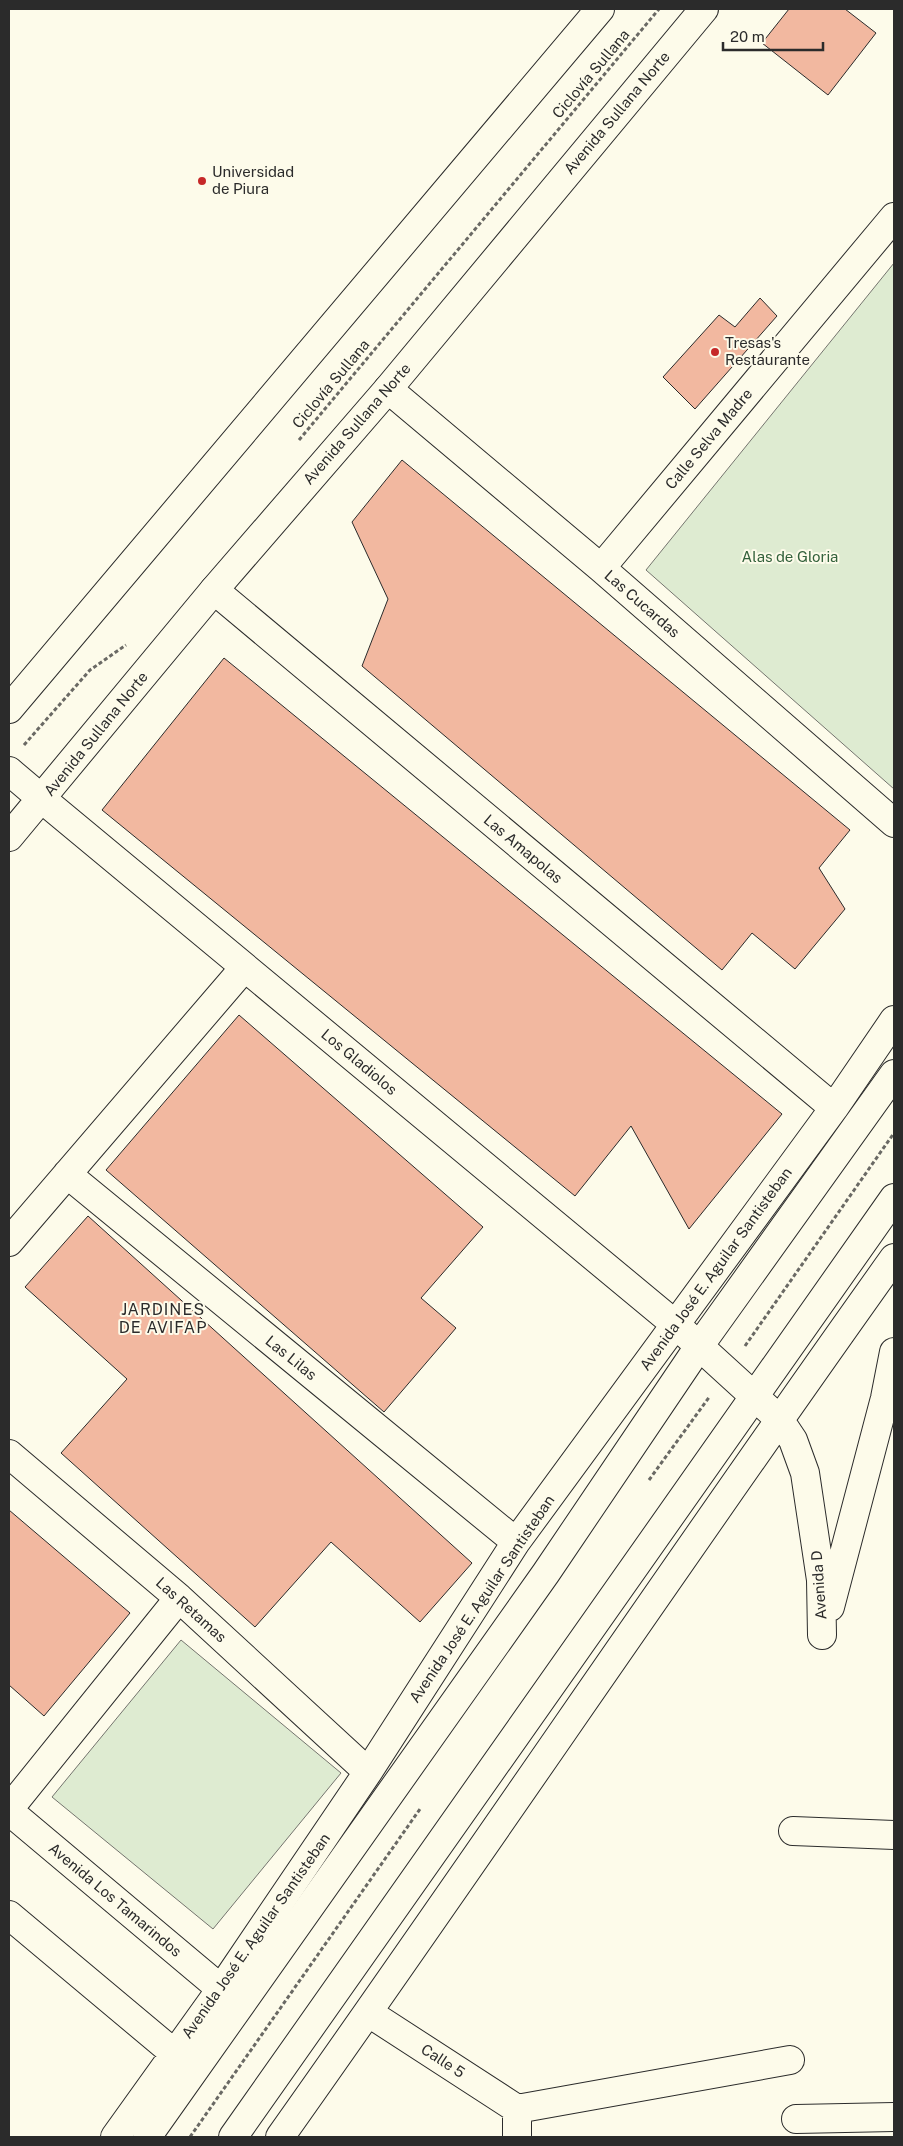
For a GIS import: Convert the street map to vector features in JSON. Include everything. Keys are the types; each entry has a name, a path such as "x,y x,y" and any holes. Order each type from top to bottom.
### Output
{"street":[{"path":"9,709 600,9"},
{"name":"Avenida Sullana Norte","path":"9,838 214,590 388,389 704,9"},
{"name":"Calle Selva Madre","path":"601,568 894,217"},
{"name":"Las Cucardas","path":"388,389 601,568 894,823"},
{"name":"Las Amapolas","path":"214,590 834,1108"},
{"path":"15,760 42,799 676,1325"},
{"name":"Los Gladiolos","path":"42,799 676,1325"},
{"path":"9,1242 244,968"},
{"name":"Avenida José E. Aguilar Santisteban","path":"115,2137 221,1989 368,1772 516,1542 834,1108 894,1020"},
{"name":"Avenida José E. Aguilar Santisteban","path":"147,2137 546,1572 700,1345 894,1074"},
{"name":"Las Lilas","path":"67,1174 516,1542"},
{"path":"233,2137 894,1198"},
{"path":"280,2137 369,2013 779,1419 894,1258"},
{"name":"Avenida D","path":"676,1325 779,1419 793,1440 805,1473 821,1580 822,1635 885,1398 894,1352"},
{"name":"Las Retamas","path":"9,1454 179,1598 368,1772"},
{"path":"9,1810 179,1598"},
{"name":"Avenida Los Tamarindos","path":"9,1810 221,1989"},
{"path":"793,1831 894,1835"},
{"path":"9,1914 174,2054"},
{"name":"Calle 5","path":"369,2013 517,2109"},
{"path":"517,2137 517,2109 790,2060"},
{"path":"796,2120 894,2117"}],"path":[{"name":"Ciclovía Sullana","path":"297,443 659,9"},
{"path":"15,760 90,670 133,639"},
{"path":"760,1325 894,1134"}],"green space":[{"name":"Alas de Gloria","path":"894,263 894,789 646,570"},
{"path":"181,1640 341,1773 213,1929 52,1797"}],"building":[{"path":"789,9 845,9 876,33 828,95 762,43"},
{"name":"Tresas's Restaurante","path":"760,298 777,316 695,409 663,377 719,315 735,327"},
{"path":"402,460 850,830 819,868 845,909 795,969 752,933 722,970 362,666 388,599 352,522"},
{"path":"224,658 782,1114 689,1229 631,1126 575,1196 102,810"},
{"path":"239,1015 483,1227 421,1298 456,1328 384,1412 106,1170"},
{"path":"88,1216 472,1563 420,1622 331,1542 255,1627 61,1453 127,1379 25,1287"},
{"path":"9,1510 130,1613 44,1716 9,1685"}],"place":[{"name":"Universidad de Piura","path":"202,181"},
{"name":"Tresas's Restaurante","path":"715,352"}],"district":[{"name":"JARDINES DE AVIFAP","path":"163,1318"}]}
